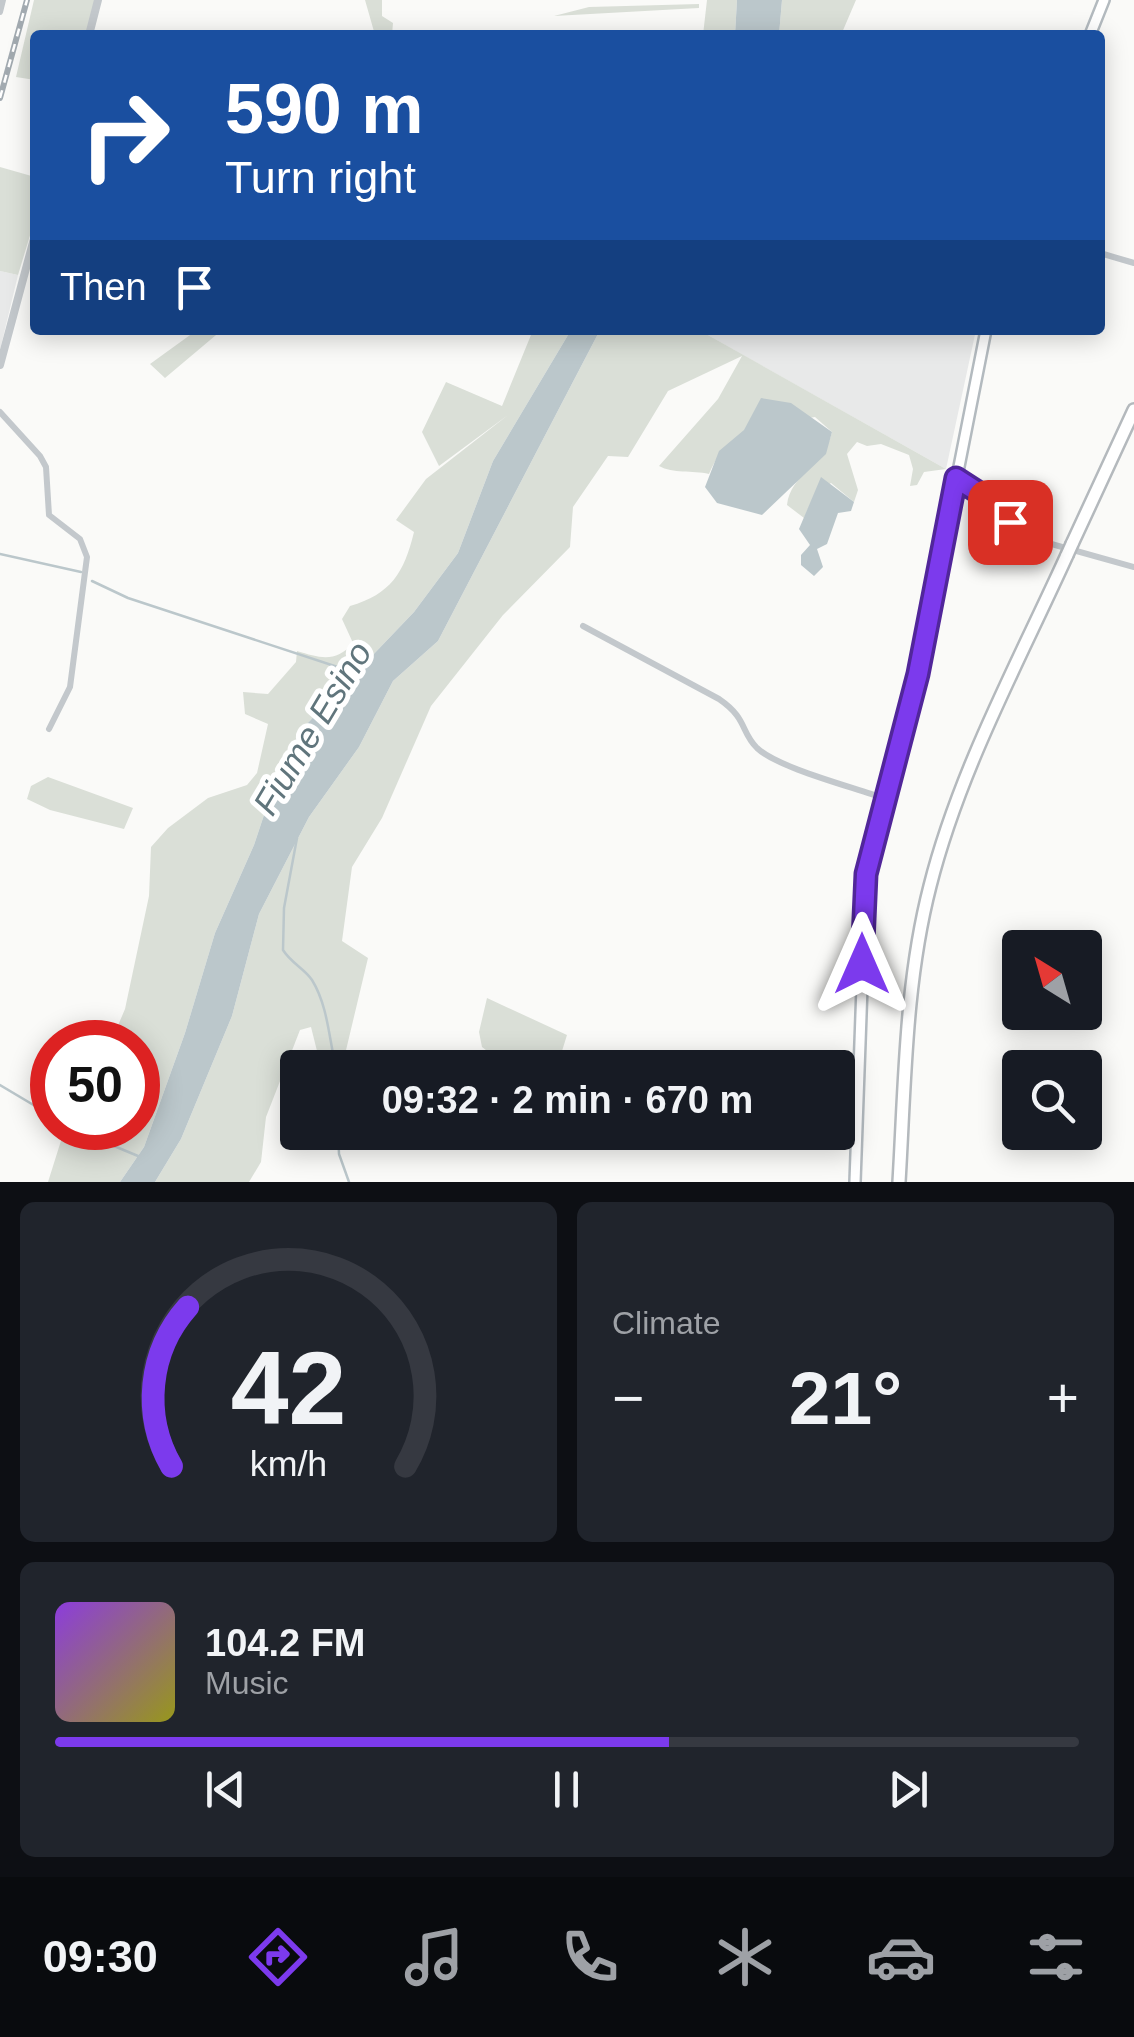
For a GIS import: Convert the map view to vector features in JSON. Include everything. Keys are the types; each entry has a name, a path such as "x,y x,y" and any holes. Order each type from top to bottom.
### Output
{"highway":[{"path":"902,1182 907,1028 930,888 952,816 1134,410"},
{"path":"1073,550 1134,425"}],"main road":[{"path":"1092,30 1104,0"},
{"path":"856,1182 861,908 883,798 918,674 985,335"}],"street":[{"path":"0,12 3,0"},
{"path":"90,30 98,0"},
{"path":"0,365 30,254"},
{"path":"1105,255 1134,264"},
{"path":"0,412 40,456 49,515 80,539 87,558 70,686 49,728"},
{"path":"956,478 987,498 1030,538 1134,567"},
{"path":"583,626 739,712 754,746 773,759 883,798"}],"shaded area":[{"path":"34,0 96,0 87,30 30,30 30,79 16,77"},
{"path":"365,0 382,0 382,16 393,23 392,30 374,30"},
{"path":"707,0 737,0 735,30 704,30"},
{"path":"782,0 856,0 843,30 779,30"},
{"path":"699,4 699,8 554,16 589,7"},
{"path":"0,167 30,176 30,235 18,275 0,271"},
{"path":"0,271 18,275 0,350"},
{"path":"190,335 216,335 165,378 150,364"},
{"path":"531,335 568,335 493,461 458,553 414,612 304,727 278,773 254,845 215,933 160,1103 160,1020 120,1020 149,896 151,847 168,828 208,798 247,785 257,773 268,724 245,714 243,692 268,694 296,662 297,651 334,656 353,643 342,619 350,606 376,595 394,580 410,546 414,532 396,520 426,479 508,415 439,466 422,432 446,382 502,406"},
{"path":"597,335 708,335 946,469 924,472 917,485 910,486 913,469 909,455 881,444 867,446 857,442 847,454 858,490 854,502 831,483 815,493 804,518 787,505 790,494 822,455 832,432 815,417 765,426 728,445 709,474 670,470 659,466 718,399 742,356 668,391 628,457 608,456 573,507 570,547 503,615 431,706 382,818 352,867 342,941 368,958 346,1050 317,1050 311,1027 300,1030 292,1050 280,1050 280,1081 266,1117 261,1162 249,1182 155,1182 181,1139 232,1016 259,914 309,817 359,747 393,681 438,641"},
{"path":"708,335 975,335 946,469"},
{"path":"48,777 133,808 124,829 50,810 27,799 31,786"},
{"path":"487,998 567,1035 562,1050 486,1050 479,1032"},
{"path":"58,1150 142,1150 120,1182 48,1182"}],"water":[{"path":"737,0 782,0 779,30 735,30"},
{"name":"Fiume Esino","path":"568,335 597,335 438,641 393,681 359,747 309,817 259,914 232,1016 181,1139 155,1182 120,1182 142,1150 160,1150 160,1103 215,933 254,845 278,773 304,727 414,612 458,553 493,461"},
{"path":"761,398 791,403 832,432 826,454 762,515 717,503 705,487 719,451 744,430"},
{"path":"821,477 854,502 851,511 838,513 827,544 817,549 823,567 814,576 801,565 801,555 810,545 799,529"}],"waterway":[{"path":"0,554 81,572"},
{"name":"Fiume Esino","path":"92,581 128,598 359,674"},
{"path":"297,838 284,908 283,950 317,990 332,1050"},
{"path":"0,1085 30,1103"},
{"path":"124,1150 138,1156"},
{"path":"339,1150 349,1182"}],"railway":[{"path":"0,98 27,0"}],"route":[{"path":"862,964 861,908 866,874 889,772 918,674 956,478 987,498 1010,522"}]}
